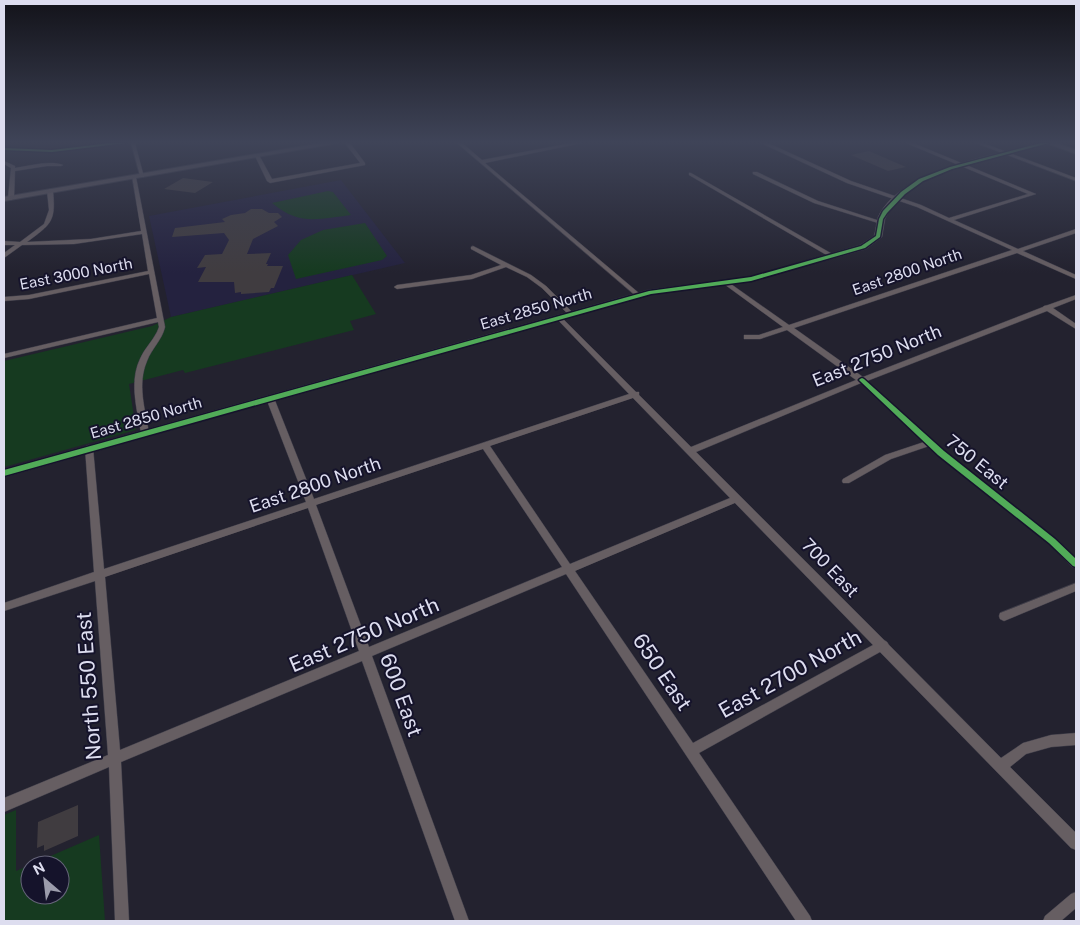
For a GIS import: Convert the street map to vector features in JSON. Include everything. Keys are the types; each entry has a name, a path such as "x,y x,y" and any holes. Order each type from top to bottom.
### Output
{"main road":[{"path":"7,198 78,186"}],"street":[{"path":"139,186 145,232 162,327 157,342 143,358 138,372 137,382 145,433"},
{"path":"510,186 638,295"},
{"path":"712,186 832,256"},
{"path":"783,186 816,202 880,222"},
{"path":"862,186 899,198 950,219 1076,277"},
{"name":"East 2850 North","path":"4,473 638,295 664,289 726,283 771,274 832,256 872,242 879,233 880,222 885,212 913,186"},
{"path":"950,219 1033,194 1014,186"},
{"path":"4,256 46,225 52,210 50,191"},
{"name":"East 2800 North","path":"747,338 760,337 1076,231"},
{"path":"4,243 62,244 101,240 145,232"},
{"path":"473,248 529,276 544,287 571,314"},
{"path":"398,287 472,277 506,265"},
{"name":"East 3000 North","path":"4,299 29,298 152,272"},
{"name":"750 East","path":"726,283 862,380 930,443 1046,537 1076,564"},
{"name":"East 2750 North","path":"692,450 862,380 1046,307 1076,297"},
{"path":"1046,307 1076,327"},
{"name":"700 East","path":"559,318 692,450 1076,843"},
{"path":"4,356 161,319"},
{"name":"East 2800 North","path":"4,607 636,394"},
{"name":"600 East","path":"270,398 311,504 462,921"},
{"path":"846,481 888,457 930,443"},
{"name":"650 East","path":"485,445 805,921"},
{"name":"North 550 East","path":"89,448 115,760 122,921"},
{"name":"East 2750 North","path":"4,805 738,498"},
{"path":"1004,616 1076,587"},
{"name":"East 2700 North","path":"691,751 883,645"},
{"path":"1000,766 1023,749 1051,741 1076,739"},
{"path":"1050,921 1076,899"}],"shaded area":[{"path":"308,186 346,186 405,263 171,317 149,216"}],"green space":[{"path":"328,191 333,192 351,215 319,219 300,218 291,215 272,203"},
{"path":"365,223 387,256 382,260 296,279 288,255 301,240 323,230"},
{"path":"352,275 376,314 350,321 354,330 185,373 183,370 129,384 136,430 4,467 4,361 152,326 171,317"},
{"path":"16,810 16,871 20,869 20,905 70,905 70,855 53,855 99,835 105,921 4,921 4,815"}],"building":[{"path":"169,186 206,186 195,193 164,189"},
{"path":"251,209 262,209 269,213 278,213 282,217 274,222 278,226 253,239 247,254 271,253 266,264 268,264 267,266 283,266 274,288 271,288 269,292 241,294 241,292 235,293 234,282 198,282 206,267 197,268 205,255 222,254 229,240 224,233 172,237 175,228 225,222 222,219 231,215 245,213"},
{"path":"78,805 78,836 44,851 44,845 37,848 38,822"}],"cycle path":[{"path":"4,473 651,292 751,279 863,247 878,237 881,219 885,212 903,193 912,186"},
{"path":"862,380 941,453 1052,541 1076,564"}]}
